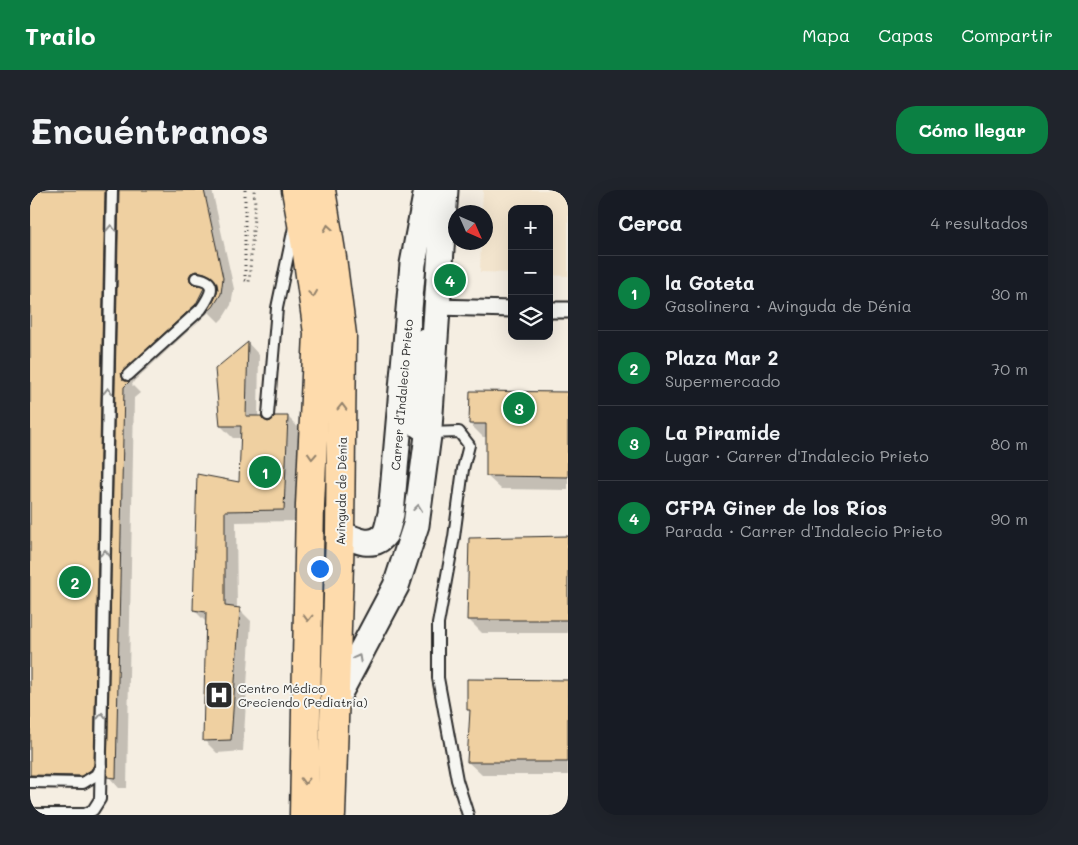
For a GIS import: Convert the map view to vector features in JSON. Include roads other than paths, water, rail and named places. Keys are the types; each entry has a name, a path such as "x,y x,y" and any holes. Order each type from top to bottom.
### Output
{"main road":[{"name":"Avinguda de Dénia","path":"322,192 342,335 340,533 331,815"},
{"path":"294,198 306,246 318,334 310,505 304,815"}],"street":[{"path":"335,701 396,586 416,524 428,433 445,190"},
{"name":"Carrer d'Indalecio Prieto","path":"340,533 360,542 374,542 385,534 391,514 414,264 426,198"},
{"name":"Carrer d'Indalecio Prieto","path":"426,198 430,248 428,297 415,418 419,428 428,433"},
{"path":"436,307 508,309"},
{"path":"553,310 568,310"}],"lane":[{"path":"30,814 85,814 92,810 100,799 112,190"},
{"path":"268,415 277,308 294,198"},
{"path":"128,375 201,309 211,290 210,285 206,281 196,278"},
{"path":"428,433 460,432 469,445 463,469 454,537 438,624 438,678 457,780 468,815"},
{"path":"30,782 83,783 96,775 101,765"}],"place":[{"name":"CFPA Giner de los Ríos","path":"450,280"},
{"name":"La Piramide","path":"519,408"},
{"name":"la Goteta","path":"265,472"},
{"name":"Plaza Mar 2","path":"75,582"},
{"name":"Centro Médico Creciendo (Pediatría)","path":"219,695"}]}
